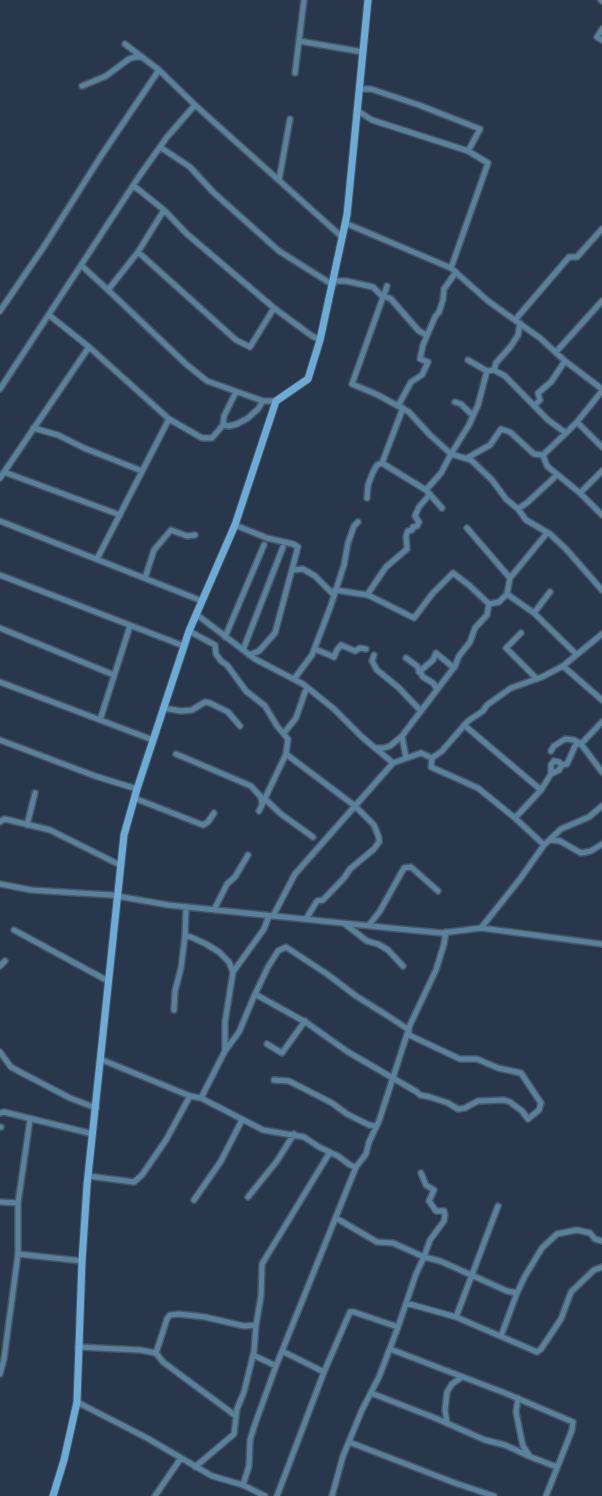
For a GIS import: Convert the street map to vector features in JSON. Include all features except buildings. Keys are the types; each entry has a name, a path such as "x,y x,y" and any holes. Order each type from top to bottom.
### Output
{"street":[{"path":"295,73 304,0"},
{"path":"82,266 186,364 207,381 263,401 276,401 308,380 320,340 345,223 368,0"},
{"path":"602,29 597,37 602,40"},
{"path":"298,41 363,52"},
{"path":"125,44 159,70 342,237"},
{"path":"82,86 106,76 129,59 143,57"},
{"path":"0,311 159,70"},
{"path":"360,88 371,89 419,104 480,129 468,151"},
{"path":"0,389 160,147 196,105"},
{"path":"358,111 372,120 468,151 488,163 451,268"},
{"path":"279,180 290,119"},
{"path":"160,147 190,167 213,192 279,251 333,283 346,281 374,287 383,297 391,299 419,331 426,335"},
{"path":"134,186 164,210 187,234 274,308 320,340"},
{"path":"108,290 138,252 164,210"},
{"path":"345,223 451,268 488,301 540,338 565,362 602,390 577,422 544,455"},
{"path":"494,370 496,363 518,336 518,322 569,257 577,257 602,230"},
{"path":"138,252 236,340 250,347 274,308"},
{"path":"367,498 368,485 377,465 382,463 407,386 415,378 422,375 428,362 420,359 426,335 439,312 444,289 456,272"},
{"path":"387,286 352,384 409,412 451,454 471,460 485,473 526,520 548,533 602,590"},
{"path":"556,352 602,301"},
{"path":"50,315 89,347 169,419 202,438 212,438 223,425 224,416 236,392"},
{"path":"0,478 89,347"},
{"path":"468,360 487,371 494,370 505,376 534,406 566,433"},
{"path":"534,406 540,400 538,393 551,382 565,362"},
{"path":"426,490 441,472 474,414 487,371"},
{"path":"223,425 237,424 248,418 263,401"},
{"path":"53,1496 64,1460 76,1402 88,1176 124,835 134,798 189,631 235,526 276,401"},
{"path":"455,402 461,404 474,414"},
{"path":"97,559 169,419"},
{"path":"577,422 602,447"},
{"path":"33,428 58,435 84,448 142,470"},
{"path":"467,458 490,445 501,429 510,432 534,454 544,455"},
{"path":"544,455 547,466 580,493 602,515"},
{"path":"382,463 426,490 442,508"},
{"path":"580,493 602,471"},
{"path":"4,472 120,515"},
{"path":"518,509 557,475"},
{"path":"367,595 386,567 407,548 406,536 408,531 420,522 415,516 419,507 430,494"},
{"path":"0,522 202,601"},
{"path":"294,679 315,649 344,564 348,543 354,526 358,522"},
{"path":"235,526 267,538 294,544 298,547 275,633 259,650 249,655"},
{"path":"467,528 510,578"},
{"path":"145,578 154,550 171,530 186,536 195,535"},
{"path":"489,604 499,602 507,594 510,578 548,533"},
{"path":"225,637 264,545"},
{"path":"243,650 283,547"},
{"path":"293,570 303,569 335,592 367,595 414,618 433,593 453,573 489,604"},
{"path":"0,575 184,646"},
{"path":"534,614 550,592"},
{"path":"507,594 534,614 576,654"},
{"path":"376,748 390,746 402,736 454,668 476,628 487,615 489,604"},
{"path":"196,614 249,655 308,688 393,763"},
{"path":"100,720 130,626"},
{"path":"0,628 114,675"},
{"path":"189,631 215,645 216,654 221,661 227,665 244,688 265,706 288,742 286,754 259,811"},
{"path":"520,633 506,648 537,679"},
{"path":"544,846 515,818 478,788 431,767 432,758 442,751 464,725 475,715 483,711 487,705 511,688 537,679 563,666 576,654 601,637"},
{"path":"315,649 334,657 336,650 341,646 355,651 360,648 366,648"},
{"path":"419,672 433,660 436,654 454,668"},
{"path":"374,655 372,661 377,670 398,687 420,711"},
{"path":"406,658 417,666 423,677 433,683 437,689"},
{"path":"563,666 602,700"},
{"path":"0,682 153,740"},
{"path":"284,733 296,718 308,688"},
{"path":"163,708 181,711 192,710 206,702 228,712 240,726"},
{"path":"515,818 540,790 551,774 566,764 576,744 581,744 602,722"},
{"path":"464,725 540,790"},
{"path":"402,736 406,758"},
{"path":"551,751 554,746 565,739 574,740 581,744 602,772"},
{"path":"0,740 95,776 137,789"},
{"path":"225,1051 225,1022 233,972 264,929 295,874 393,763 421,753 432,758"},
{"path":"176,754 251,786 261,797 262,805"},
{"path":"286,754 355,806 374,825 379,838 379,842 374,849 350,869 323,900 317,901 306,919"},
{"path":"551,774 550,769 554,762 562,765"},
{"path":"27,825 35,793"},
{"path":"134,798 203,825 208,822 214,813"},
{"path":"265,799 313,837"},
{"path":"481,928 544,846 561,829 590,817 602,806"},
{"path":"0,822 4,819 50,830 106,860 120,865"},
{"path":"550,840 560,840 582,853 591,851 602,844"},
{"path":"214,910 226,884 235,877 248,855"},
{"path":"370,925 380,911 400,873 407,867 411,867 438,891"},
{"path":"0,884 31,890 117,895 168,905 271,916 446,932 481,928 602,944"},
{"path":"174,1010 175,991 181,968 185,936 186,906"},
{"path":"342,922 367,941 388,950 403,966"},
{"path":"14,930 108,981"},
{"path":"243,1485 249,1466 250,1440 276,1366 356,1167 366,1154 409,1030 436,970 446,932"},
{"path":"185,936 206,944 219,952 229,962 233,972"},
{"path":"201,1098 225,1051 239,1032 255,994 278,952 286,947 409,1030 409,1035 460,1059 477,1059 498,1068 521,1073 542,1104 539,1110 528,1119 522,1111 504,1100 478,1101 465,1108 458,1109 448,1103 420,1095 348,1052 304,1021 255,994"},
{"path":"0,966 5,961"},
{"path":"267,1044 282,1053 304,1021"},
{"path":"0,1052 11,1067 44,1086 96,1108"},
{"path":"100,1059 190,1096 201,1098 242,1120 272,1133 294,1134 304,1137 356,1167"},
{"path":"274,1080 289,1081 332,1103 347,1114 369,1125 376,1126"},
{"path":"88,1176 134,1182 142,1175 166,1140 190,1096"},
{"path":"0,1113 4,1112 30,1120 93,1134"},
{"path":"0,1374 18,1254 18,1203 30,1120"},
{"path":"194,1200 220,1161 242,1120"},
{"path":"248,1196 277,1160 294,1134"},
{"path":"195,1467 233,1435 236,1424 235,1412 253,1356 261,1296 262,1264 330,1152"},
{"path":"332,1496 343,1456 390,1349 416,1274 430,1240 445,1218 444,1211 436,1211 429,1201 434,1190 426,1185 421,1173"},
{"path":"0,1202 18,1203"},
{"path":"456,1317 498,1206"},
{"path":"336,1218 378,1242 393,1243 508,1291 517,1293"},
{"path":"501,1336 517,1293 538,1254 557,1234 576,1230 590,1234 595,1239 602,1241"},
{"path":"18,1254 82,1261"},
{"path":"406,1303 456,1317 536,1353 561,1319 571,1292 594,1270 602,1267"},
{"path":"277,1496 324,1372 350,1312 398,1327"},
{"path":"156,1353 166,1318 170,1315 205,1317 244,1326 256,1325"},
{"path":"78,1346 140,1350 156,1353 163,1362 235,1412"},
{"path":"390,1349 518,1398 573,1422 572,1430 546,1496"},
{"path":"282,1351 324,1372"},
{"path":"253,1356 276,1366"},
{"path":"447,1423 445,1410 447,1392 452,1384 462,1377"},
{"path":"371,1393 485,1440 505,1445 557,1467"},
{"path":"518,1398 516,1412 523,1446 530,1457"},
{"path":"76,1402 147,1438 212,1476 243,1485 265,1496"},
{"path":"349,1442 494,1496"},
{"path":"155,1496 181,1458"}]}
